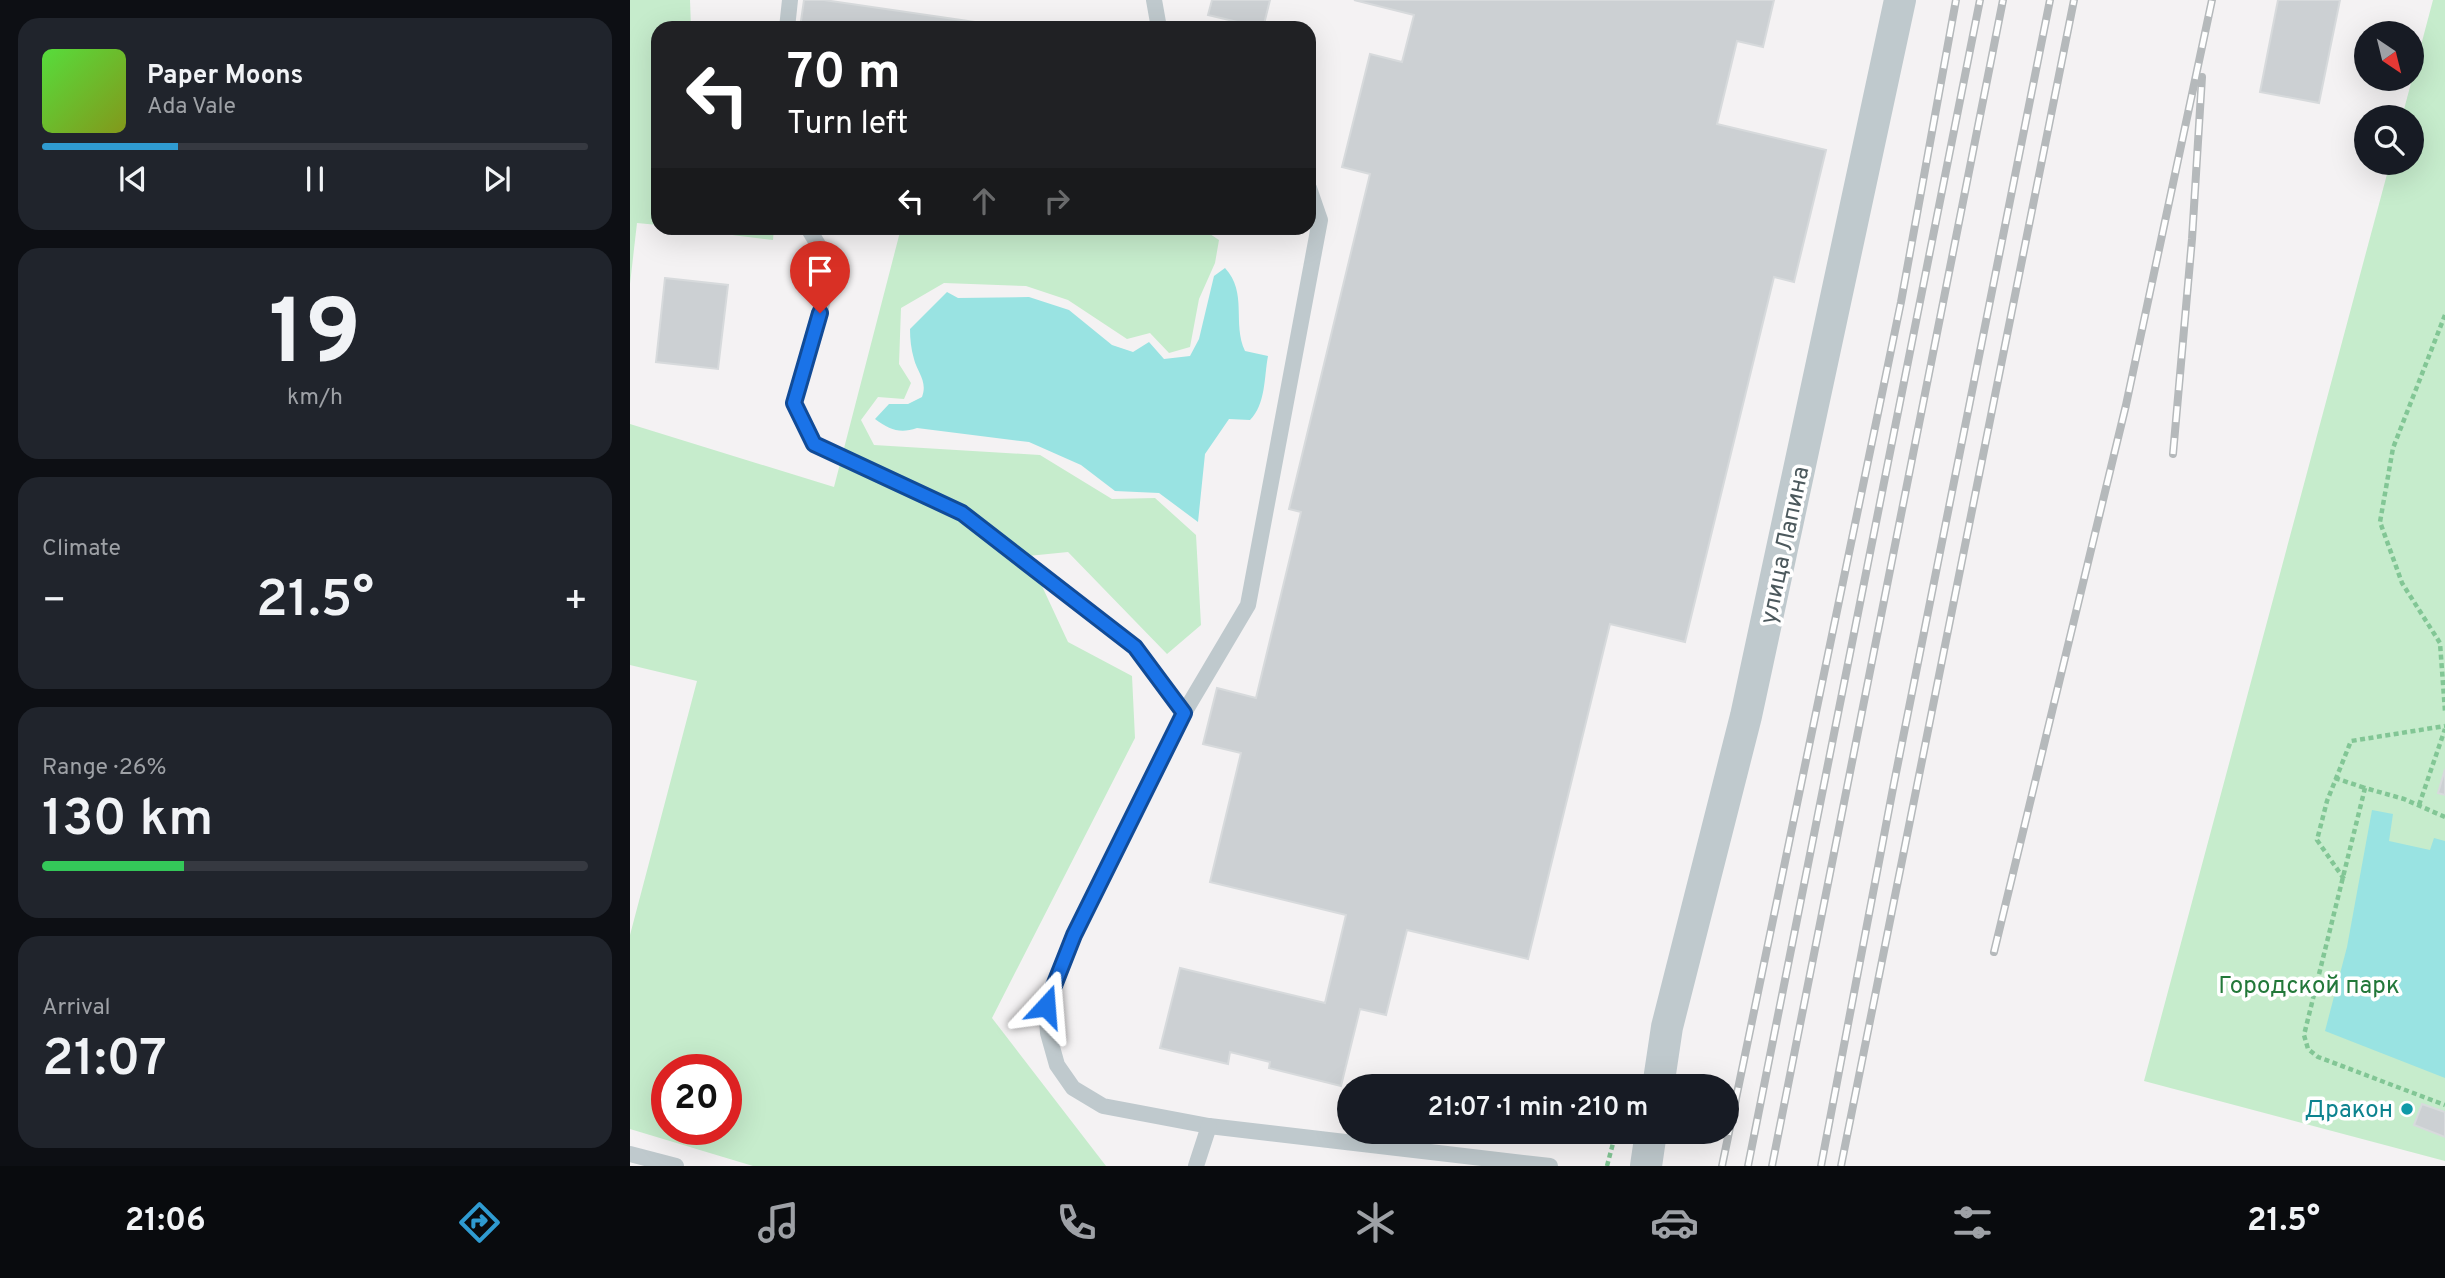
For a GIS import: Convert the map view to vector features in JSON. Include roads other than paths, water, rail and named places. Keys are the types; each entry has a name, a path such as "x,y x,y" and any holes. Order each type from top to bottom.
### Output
{"street":[{"name":"улица Лапина","path":"1660,1074 1667,1027 1746,716 1900,0"},
{"path":"1646,1166 1649,1144"}],"lane":[{"path":"787,21 790,0"},
{"path":"1154,0 1158,21"},
{"path":"1316,208 1320,220 1248,605 1184,713 1080,923 1046,1006 1048,1033 1057,1065 1073,1088 1103,1106 1209,1126 1550,1166"},
{"path":"812,235 832,268 794,403 814,444 962,513 1135,647 1184,713"},
{"path":"1196,1166 1209,1126"},
{"path":"630,1154 676,1166"}],"water":[{"path":"1225,268 1236,288 1241,340 1245,351 1268,356 1264,390 1255,414 1250,420 1229,419 1205,454 1198,522 1159,493 1115,491 1081,465 1029,442 917,428 900,431 875,419 889,404 908,404 922,397 923,381 915,364 910,329 947,292 958,298 1029,297 1069,310 1112,345 1133,352 1149,342 1164,359 1190,356 1199,339 1214,276"},
{"path":"2372,810 2393,814 2389,841 2430,850 2434,838 2445,841 2445,1078 2325,1031 2347,947"}],"railway":[{"path":"1722,1166 1901,302 1956,0"},
{"path":"1748,1166 1980,0"},
{"path":"1772,1166 2003,0"},
{"path":"1821,1166 1894,783 2050,0"},
{"path":"1841,1166 2074,0"},
{"path":"1994,952 2126,405 2212,0"},
{"path":"2173,454 2192,239 2202,77"}],"place":[{"name":"Дракон","path":"2407,1109"}],"park label":[{"name":"Городской парк","path":"2309,985"}]}
